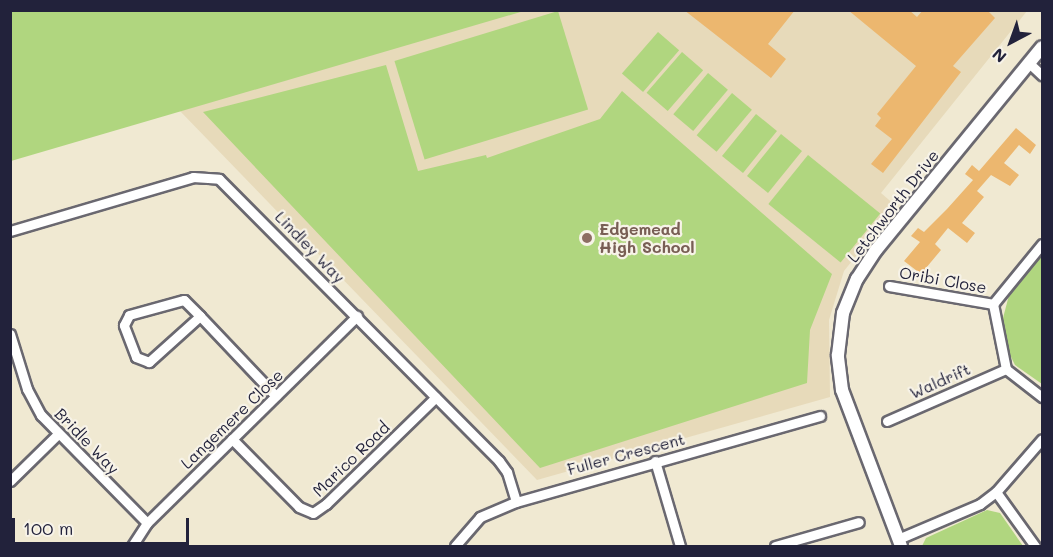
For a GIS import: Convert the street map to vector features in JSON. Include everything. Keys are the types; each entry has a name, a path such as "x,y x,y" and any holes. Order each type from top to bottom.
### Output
{"street":[{"name":"Letchworth Drive","path":"899,543 842,390 838,355 843,313 856,279 876,250 1042,46"},
{"path":"1029,63 1042,75"},
{"name":"Lindley Way","path":"10,231 193,177 214,177 229,186 503,467 516,502"},
{"path":"1042,244 993,304 1006,369 1042,397"},
{"name":"Oribi Close","path":"889,286 993,304"},
{"path":"200,316 149,362 136,357 124,325 129,315 178,299 200,316 276,396"},
{"name":"Langemere Close","path":"132,546 147,523 357,316"},
{"name":"Bridle Way","path":"10,334 34,405 57,435 147,523"},
{"name":"Waldrift","path":"887,421 1006,369"},
{"name":"Marico Road","path":"232,439 299,507 313,513 326,504 436,397"},
{"name":"Fuller Crescent","path":"456,546 480,517 516,502 655,461 820,417"},
{"path":"10,481 57,435"},
{"path":"899,543 969,510 996,492 1042,439"},
{"path":"655,461 680,546"},
{"path":"996,492 1035,546"},
{"path":"775,546 858,522"}],"shaded area":[{"name":"Edgemead High School","path":"511,11 1027,11 881,193 896,206 844,271 829,320 830,397 537,480 180,111"}],"green space":[{"path":"11,10 524,10 524,11 11,161"},
{"path":"558,11 588,109 425,159 394,61"},
{"path":"658,32 679,50 643,92 622,74"},
{"path":"682,52 703,70 668,111 647,93"},
{"path":"386,65 418,171 486,155 487,158 600,119 622,91 832,274 810,330 807,383 540,468 203,112"},
{"path":"708,73 728,90 693,131 673,114"},
{"path":"732,93 752,110 717,152 697,135"},
{"path":"756,114 777,131 743,173 722,156"},
{"path":"781,134 802,151 768,193 747,176"},
{"path":"808,155 880,214 841,262 768,204"},
{"path":"1042,252 1042,384 1015,365 1007,349 1002,322 1009,295"},
{"path":"987,510 1000,513 1023,546 922,546 926,538"}],"building":[{"path":"684,10 795,10 768,44 786,59 771,78"},
{"path":"848,10 909,10 917,17 923,10 987,10 995,18 953,66 961,72 883,173 871,164 892,139 875,126 881,118 877,114 916,66"},
{"path":"1016,128 1036,145 1030,154 1019,145 1004,163 1019,175 1010,186 991,175 977,191 984,197 962,223 975,233 967,243 948,228 935,244 941,250 921,274 904,261 920,242 911,236 918,228 924,232 947,209 973,180 965,174 972,165 979,171"}],"place":[{"name":"Edgemead High School","path":"587,238"}]}
